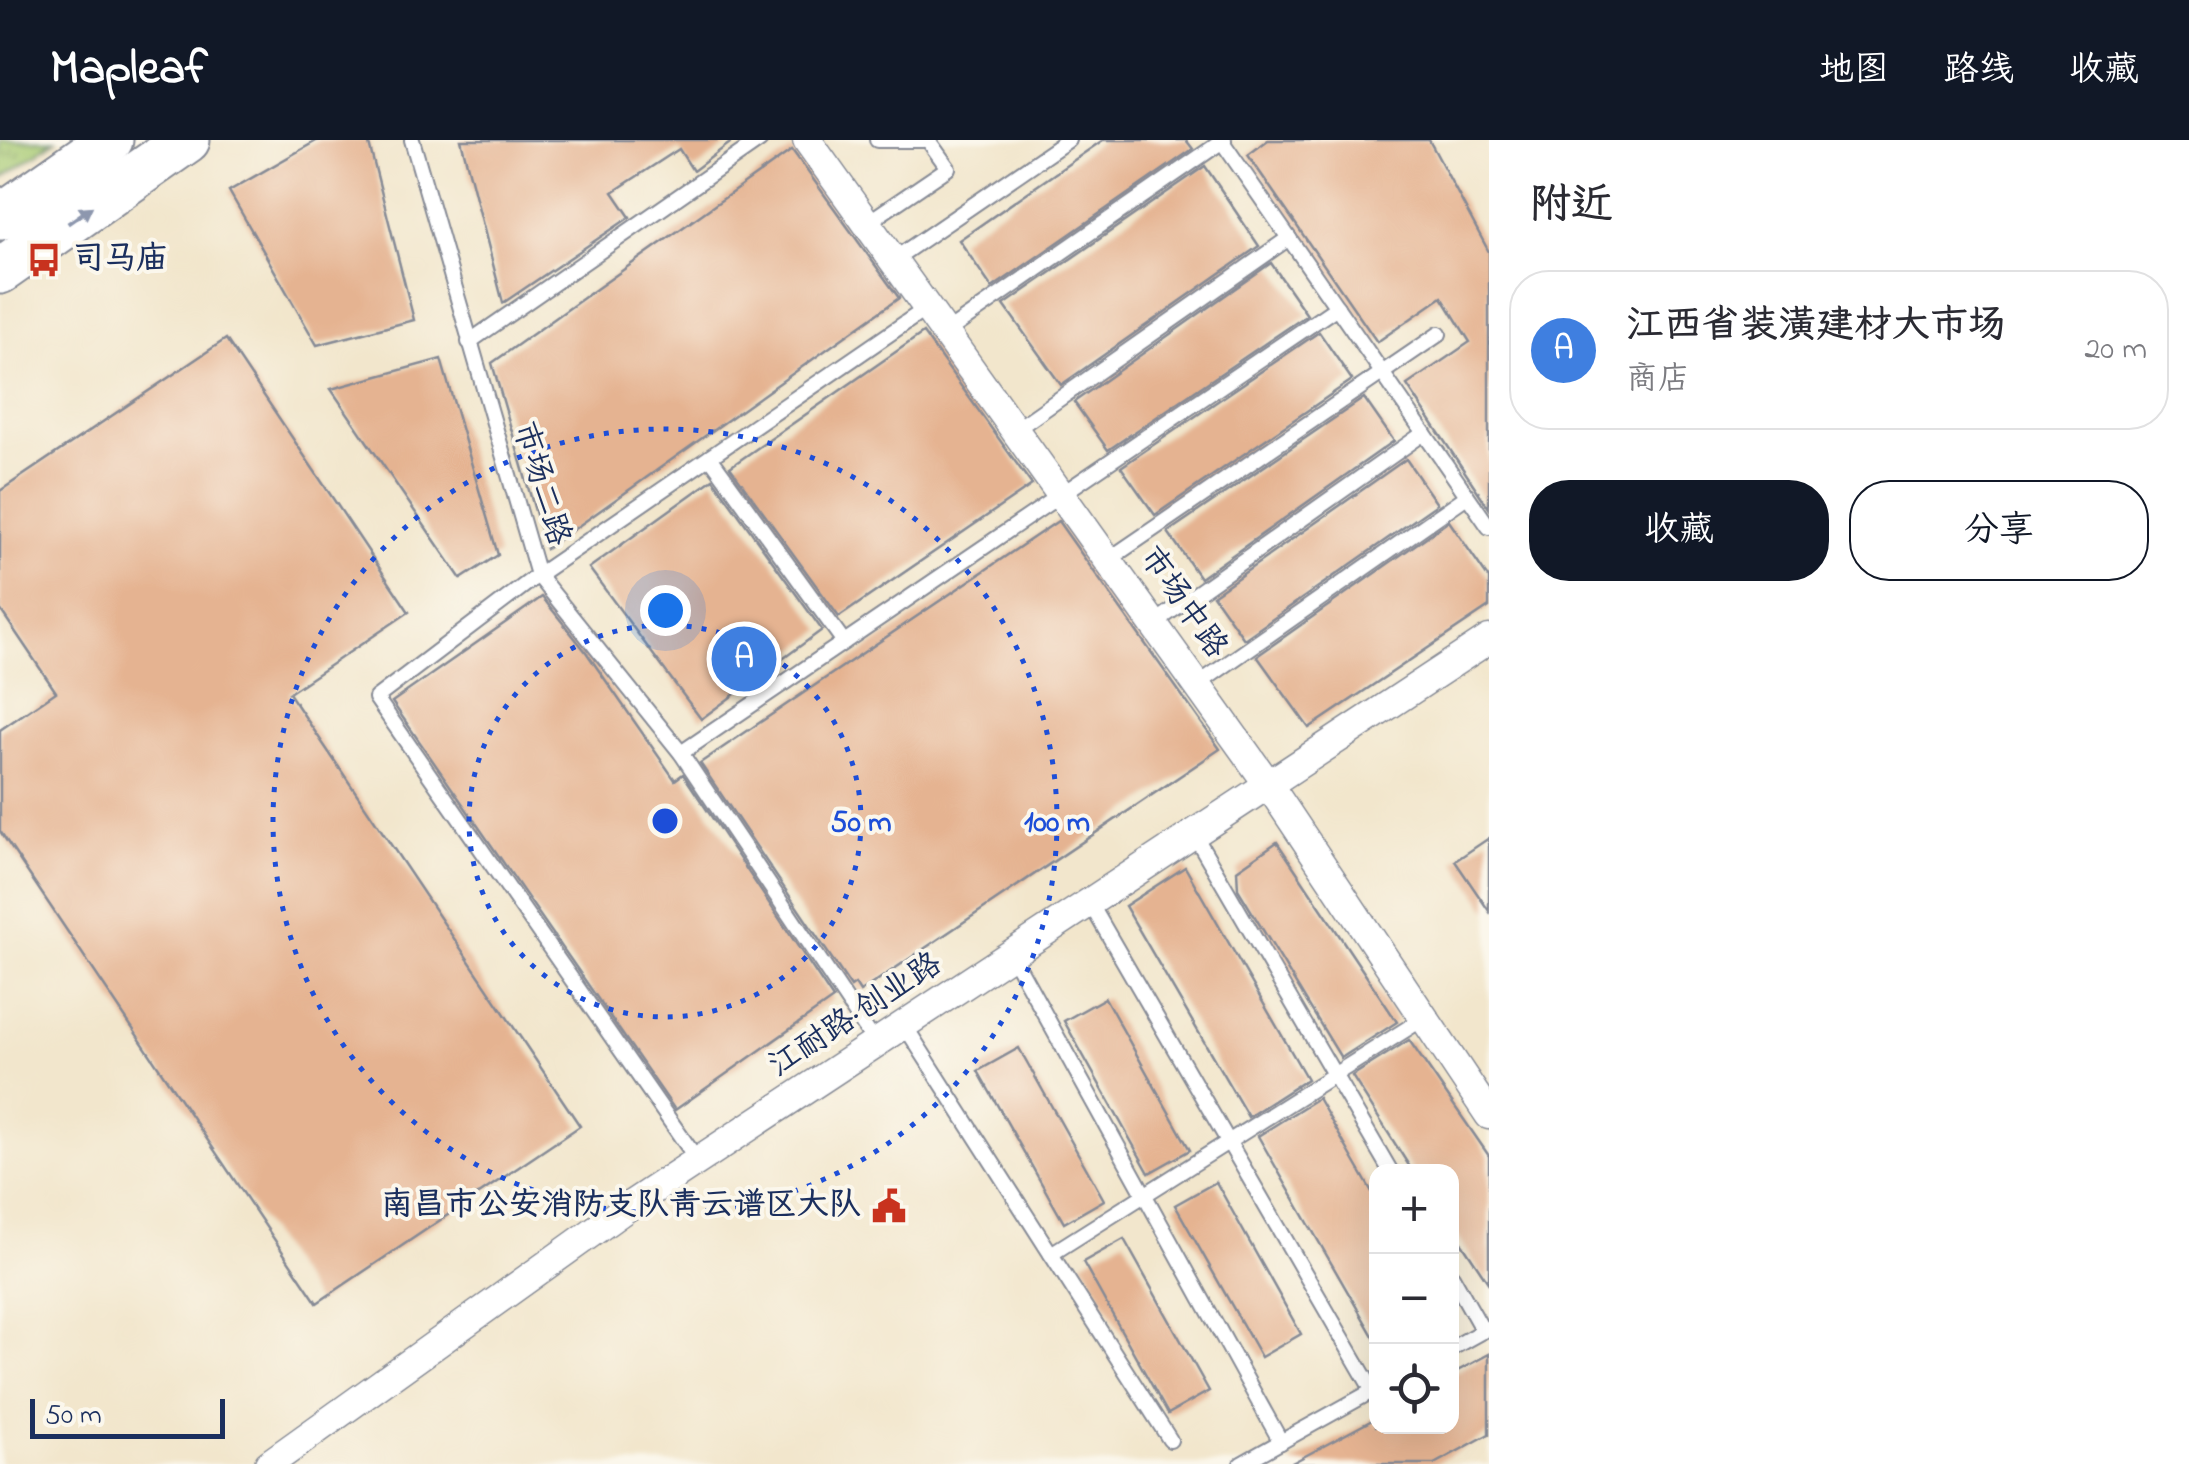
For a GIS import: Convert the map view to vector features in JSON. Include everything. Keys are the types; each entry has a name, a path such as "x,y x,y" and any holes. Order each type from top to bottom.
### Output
{"highway":[{"path":"0,217 110,140"},
{"path":"0,271 188,140"}],"street":[{"name":"市场中路","path":"807,140 1268,784 1489,1115"},
{"name":"江耐路·创业路","path":"269,1464 626,1208 1489,639"}],"lane":[{"name":"市场二路","path":"412,140 538,575 682,753 877,1044"},
{"path":"469,342 760,140"},
{"path":"866,223 948,168 926,140 877,140"},
{"path":"893,260 1068,140"},
{"path":"945,333 1222,140 1489,527"},
{"path":"1014,430 1289,238"},
{"path":"682,753 1336,307"},
{"path":"698,1161 376,698 538,575 928,308"},
{"path":"1108,560 1438,334"},
{"path":"1153,624 1424,433"},
{"path":"710,457 844,642"},
{"path":"1197,685 1468,496"},
{"path":"1194,834 1386,1164"},
{"path":"1090,903 1369,1380"},
{"path":"1012,955 1281,1442"},
{"path":"1050,1254 1424,1018"},
{"path":"905,1026 1170,1440"},
{"path":"1459,1287 1486,1329 1459,1344"},
{"path":"1241,1464 1369,1393"}],"green space":[{"path":"0,140 55,140 0,180"}],"building":[{"path":"318,140 368,140 414,320 317,345 229,191"},
{"path":"461,140 734,140 693,171 679,149 613,192 630,217 503,303"},
{"path":"1103,140 1186,140 1193,149 992,288 959,240"},
{"path":"1268,140 1429,140 1489,252 1489,508 1407,385 1470,342 1442,297 1377,342 1248,155"},
{"path":"792,150 899,298 546,549 492,363"},
{"path":"1205,166 1259,246 1061,385 1004,305"},
{"path":"1271,263 1307,315 1108,450 1074,402"},
{"path":"1319,332 1352,380 1155,515 1121,467"},
{"path":"923,333 1032,485 839,617 730,467"},
{"path":"226,339 409,612 289,693 580,1126 317,1303 0,831 0,730 56,692 0,609 0,491"},
{"path":"441,359 498,555 461,579 331,389"},
{"path":"1364,398 1394,441 1200,578 1168,532"},
{"path":"1406,459 1437,504 1244,639 1213,595"},
{"path":"713,479 822,630 701,719 589,568"},
{"path":"1058,521 1220,749 860,992 855,984 851,987 700,763"},
{"path":"1449,521 1489,579 1489,607 1309,728 1257,656"},
{"path":"542,597 586,652 675,780 683,774 833,999 675,1110 392,702"},
{"path":"1489,838 1489,911 1455,861"},
{"path":"1277,842 1397,1022 1341,1058 1238,889 1237,870"},
{"path":"1185,867 1307,1079 1248,1117 1125,906"},
{"path":"1105,998 1190,1150 1149,1173 1064,1021"},
{"path":"1409,1040 1489,1156 1489,1284 1459,1239 1459,1164 1408,1164 1352,1076"},
{"path":"1019,1048 1104,1200 1064,1223 978,1071"},
{"path":"1318,1098 1369,1187 1369,1329 1258,1136"},
{"path":"1216,1182 1301,1334 1261,1357 1175,1205"},
{"path":"1124,1239 1209,1391 1168,1414 1083,1262"},
{"path":"1489,1354 1489,1434 1434,1464 1290,1464 1369,1422 1369,1434 1459,1434 1459,1370"}],"place":[{"name":"司马庙","path":"44,260"},
{"name":"江西省装潢建材大市场","path":"744,659"},
{"name":"南昌市公安消防支队青云谱区大队","path":"889,1206"}]}
